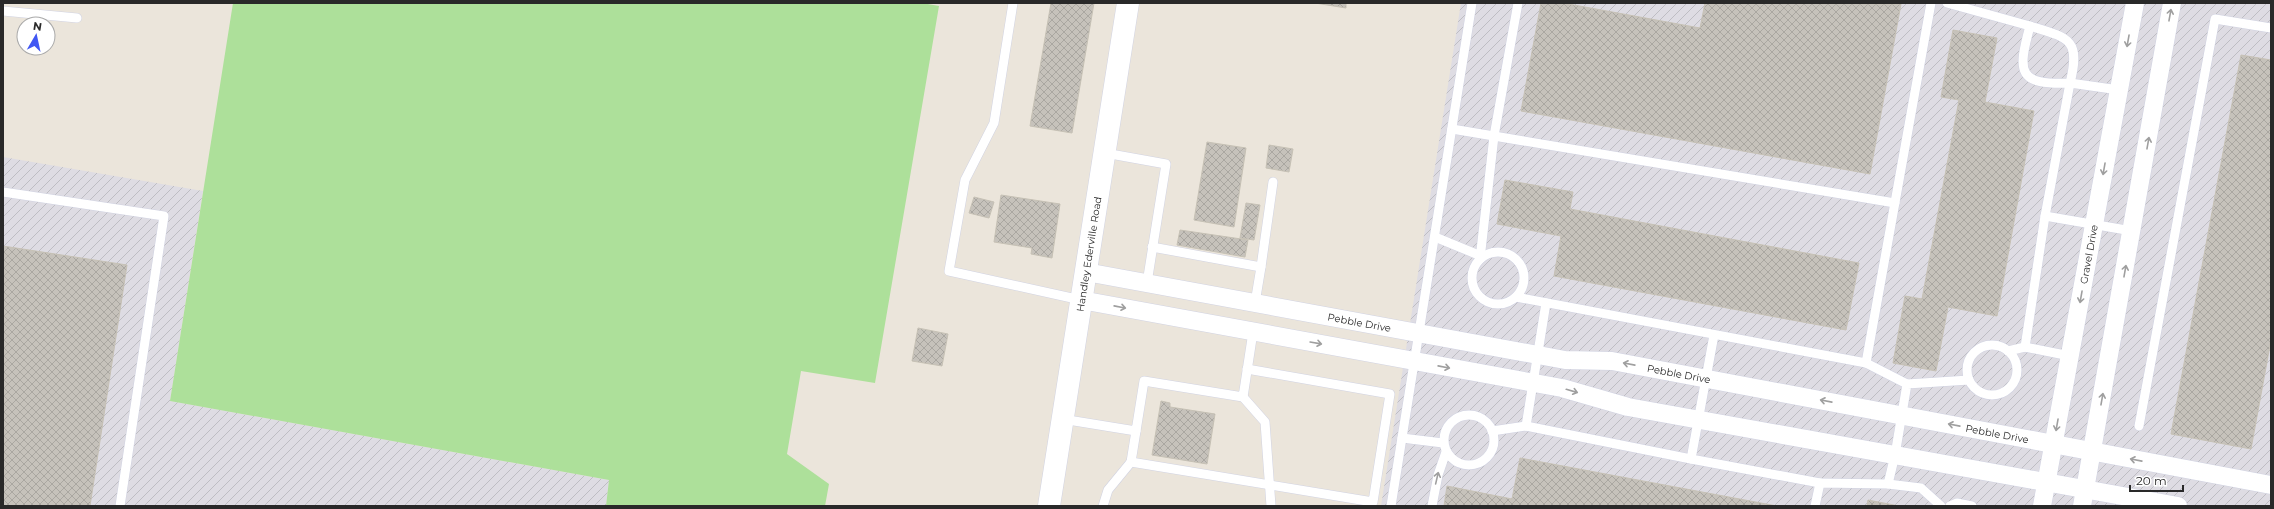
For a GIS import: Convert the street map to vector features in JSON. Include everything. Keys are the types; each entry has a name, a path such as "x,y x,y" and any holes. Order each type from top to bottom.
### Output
{"main road":[{"name":"Handley Ederville Road","path":"1049,506 1128,3"}],"street":[{"name":"Gravel Drive","path":"2042,506 2134,3"},
{"path":"2083,498 2172,3"},
{"name":"Pebble Drive","path":"1086,272 1565,360 1612,361 2271,485"},
{"path":"1191,320 1196,292"},
{"path":"1081,300 1562,388 1628,407 2047,482 2083,498 2178,506"},
{"path":"1288,338 1292,310"}],"lane":[{"path":"1012,3 994,123 965,180 948,271 1081,300"},
{"path":"1391,506 1472,3"},
{"path":"1435,237 1481,257 1495,252 1507,254 1517,260 1523,271 1524,283 1516,297 1501,304 1485,301 1474,289 1472,277 1475,265 1481,257 1494,136 1518,3"},
{"path":"1866,363 1931,3"},
{"path":"1947,3 2059,35 2067,40 2073,47 2075,56 2046,216 2025,346"},
{"path":"3,11 77,18"},
{"path":"2139,426 2215,19 2271,28"},
{"path":"2030,26 2022,59 2027,75 2033,81 2048,84 2070,83 2119,90"},
{"path":"1452,129 1895,203"},
{"path":"1104,153 1166,164 1146,283"},
{"path":"1255,303 1273,182"},
{"path":"3,192 164,216 120,506"},
{"path":"2046,216 2132,231"},
{"path":"1152,248 1261,267"},
{"path":"1516,297 1866,363 1907,384 1970,380"},
{"path":"1526,426 1546,303"},
{"path":"1243,397 1253,332"},
{"path":"1691,459 1714,335"},
{"path":"1992,346 2008,351 2014,358 2017,370 2014,382 2009,389 1995,395 1987,394 1974,387 1970,380 1968,365 1976,351 1992,346"},
{"path":"2008,351 2025,346 2070,356"},
{"path":"1131,462 1373,502 1390,394 1247,369"},
{"path":"1103,506 1108,490 1131,462 1144,381 1243,397 1265,422 1271,506"},
{"path":"1888,484 1895,455 1907,384"},
{"path":"1466,415 1482,418 1492,431 1493,446 1485,459 1478,463 1463,465 1456,462 1446,452 1443,442 1446,427 1452,421 1466,415"},
{"path":"1062,419 1136,431"},
{"path":"1492,431 1526,426 1820,483 1888,484 1922,488 1941,506"},
{"path":"1402,438 1443,442"},
{"path":"1432,506 1438,475 1446,452"},
{"path":"1815,506 1820,483"},
{"path":"1950,506 1957,503 1972,506"}],"shaded area":[{"path":"1461,3 2271,3 2271,506 1381,506"},
{"path":"3,157 203,191 170,401 609,480 606,506 3,506"}],"green space":[{"path":"233,3 922,3 939,6 875,383 801,371 787,454 829,484 825,506 606,506 609,480 170,401"}],"building":[{"path":"1051,3 1094,3 1072,133 1030,126"},
{"path":"1315,3 1346,3 1346,8"},
{"path":"1541,3 1563,3 1700,28 1705,3 1901,4 1870,174 1521,111"},
{"path":"1953,30 1997,38 1985,102 2034,111 1997,316 1948,307 1936,371 1893,363 1905,296 1922,299 1959,100 1941,97"},
{"path":"2241,55 2271,60 2271,340 2251,449 2171,434"},
{"path":"1207,142 1246,148 1234,227 1194,220"},
{"path":"1269,145 1293,149 1289,172 1266,168"},
{"path":"1505,180 1573,192 1570,209 1859,263 1846,330 1554,276 1561,236 1497,224"},
{"path":"1001,195 1060,204 1052,258 1031,254 1032,248 994,242"},
{"path":"974,197 994,202 989,218 969,213"},
{"path":"1246,203 1260,205 1254,240 1240,238"},
{"path":"1180,230 1248,240 1245,257 1177,245"},
{"path":"3,246 127,265 90,506 3,506"},
{"path":"918,328 948,334 942,366 912,361"},
{"path":"1161,401 1170,403 1170,407 1215,414 1207,464 1152,455"},
{"path":"1520,458 1777,506 1444,506 1447,486 1512,499"},
{"path":"1868,500 1899,506 1867,506"}]}
